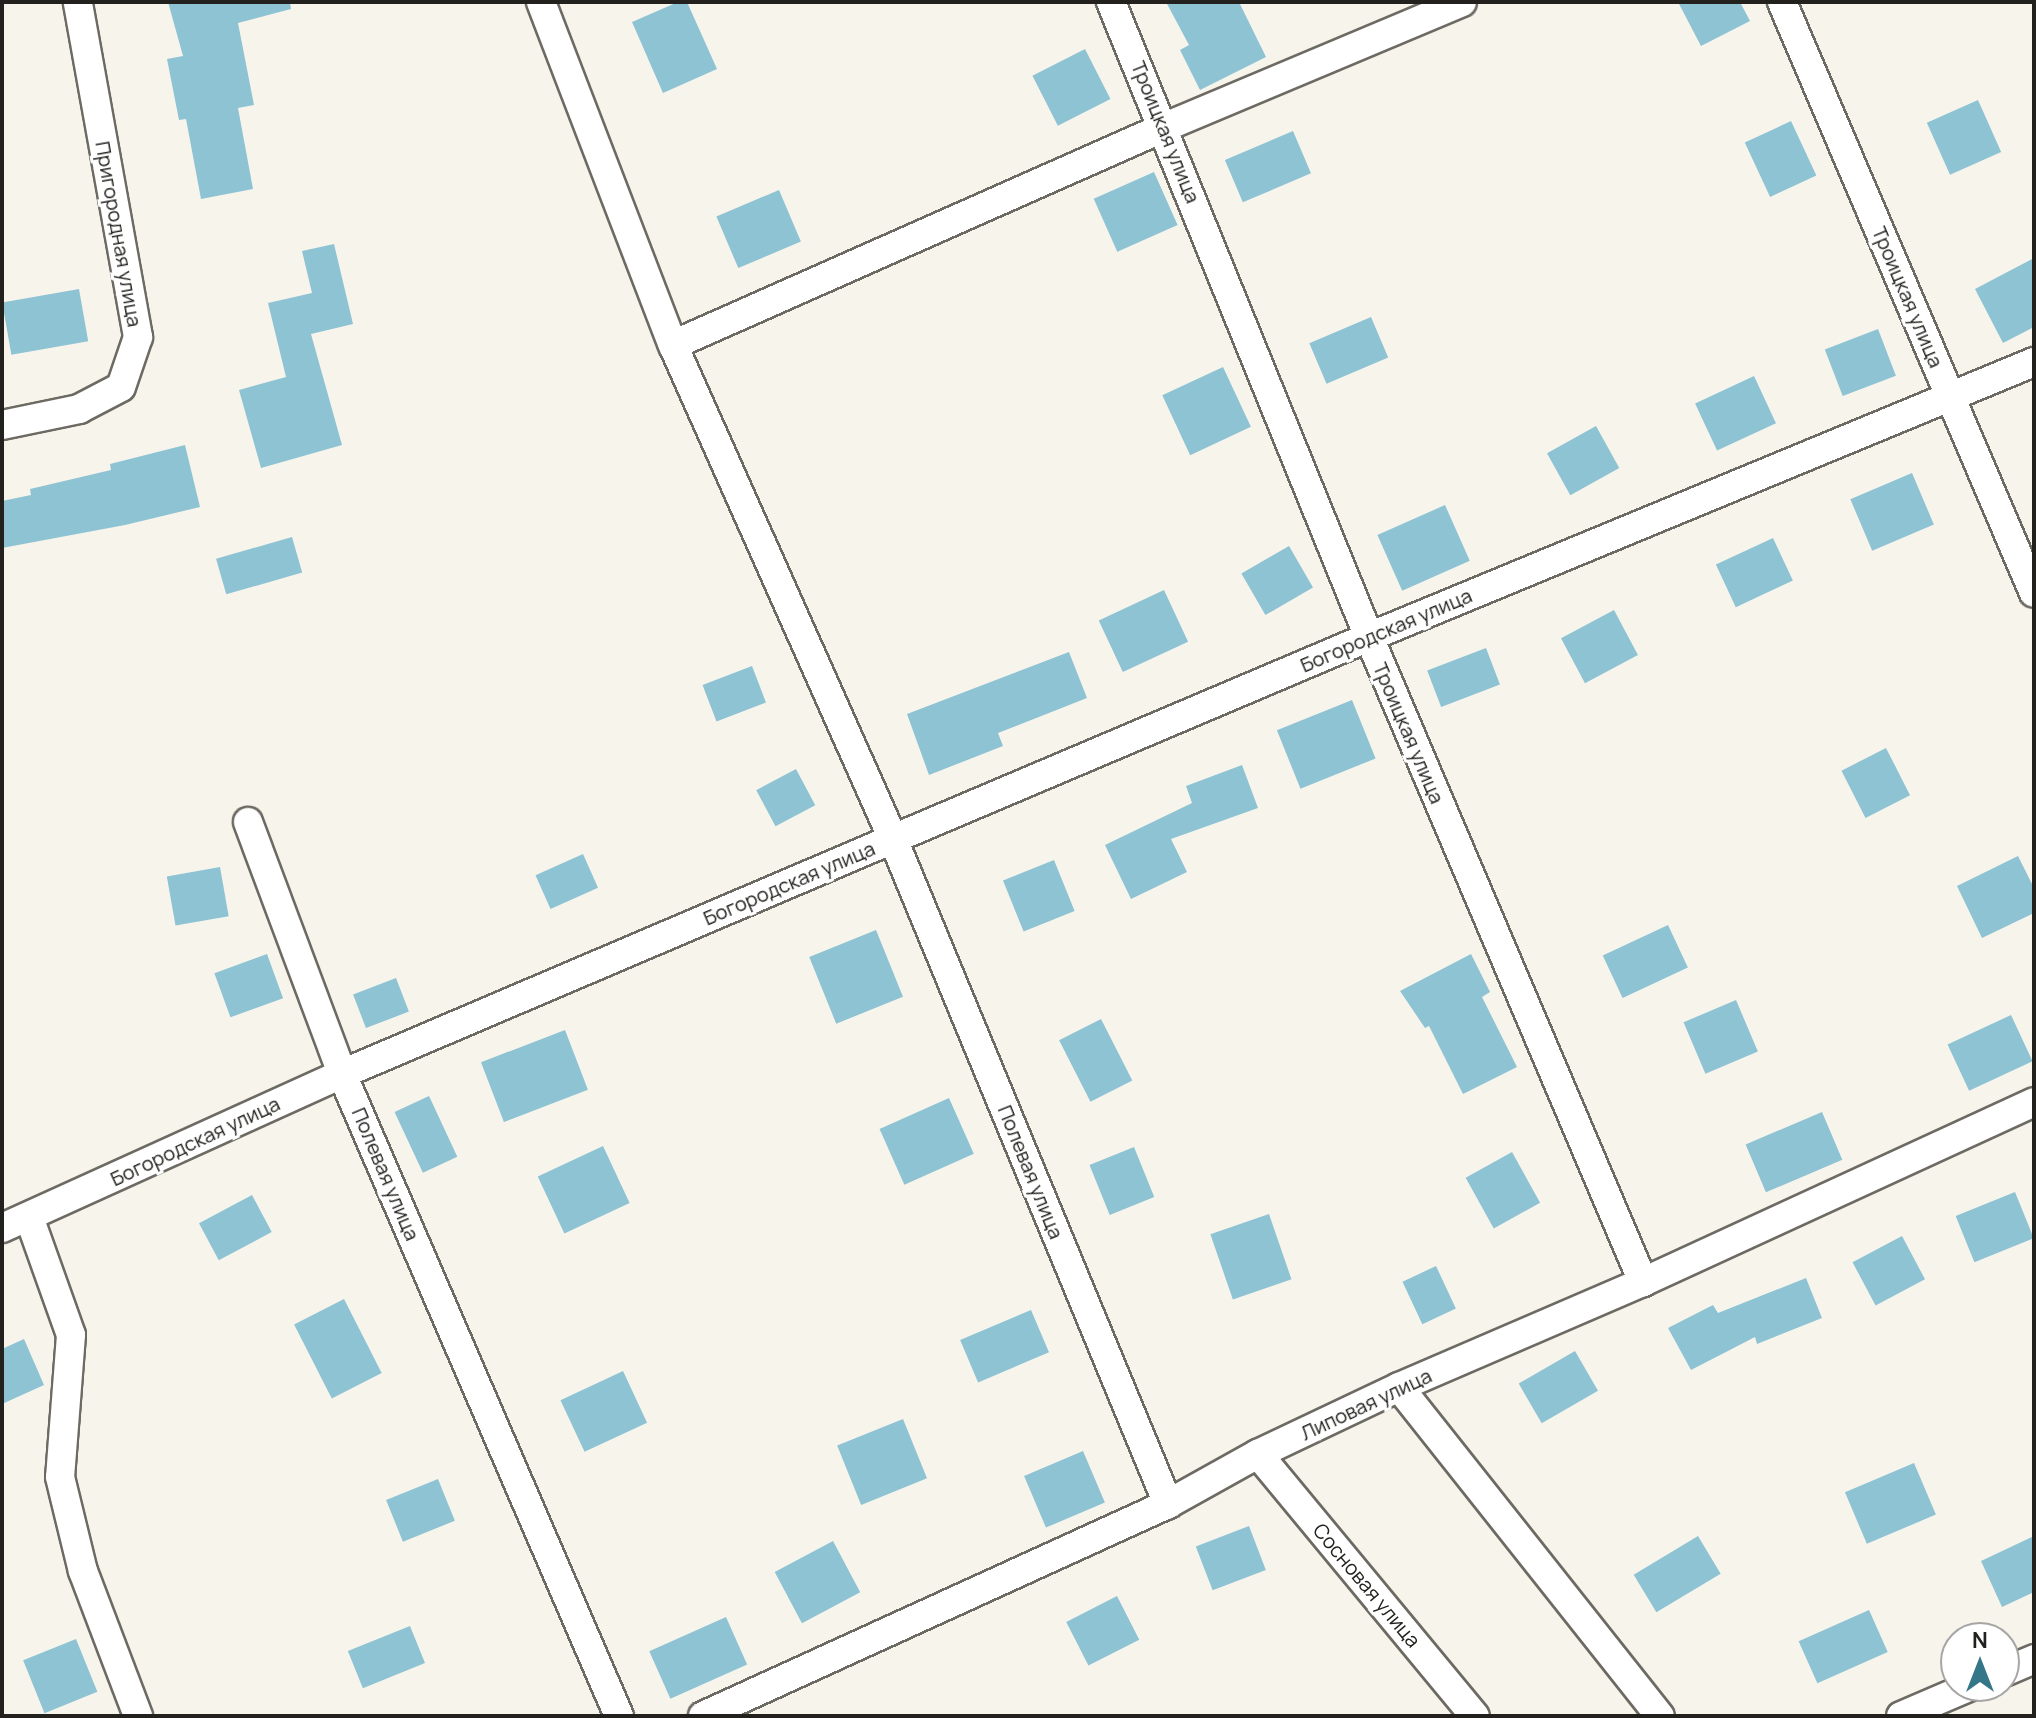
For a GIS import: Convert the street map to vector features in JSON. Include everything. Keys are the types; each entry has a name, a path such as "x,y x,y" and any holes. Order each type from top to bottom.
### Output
{"street":[{"name":"Пригородная улица","path":"2,425 79,409 121,387 138,337 78,2"},
{"path":"541,2 673,345 893,839"},
{"name":"Троицкая улица","path":"1111,2 1165,127 1369,637 1643,1282"},
{"path":"673,345 1165,127 1462,2"},
{"name":"Троицкая улица","path":"1782,2 2034,593"},
{"name":"Богородская улица","path":"2,1228 342,1074 893,839 1369,637 2034,362"},
{"name":"Полевая улица","path":"248,822 342,1074 619,1716"},
{"name":"Полевая улица","path":"893,839 1168,1504"},
{"name":"Липовая улица","path":"703,1716 1168,1504 1258,1454 1399,1387 1643,1282 2034,1102"},
{"path":"29,1217 71,1335 60,1477 83,1571 138,1716"},
{"path":"1399,1387 1660,1716"},
{"name":"Сосновая улица","path":"1258,1454 1475,1716"},
{"path":"1901,1716 1940,1699"}],"building":[{"path":"168,2 290,2 291,9 238,23 254,105 238,108 253,189 201,199 186,119 179,120 167,59 183,56"},
{"path":"678,2 687,2 717,69 663,93 632,22"},
{"path":"1166,2 1239,2 1266,57 1200,90 1180,50 1189,45"},
{"path":"1678,2 1740,2 1750,21 1701,46"},
{"path":"1085,49 1110,99 1058,126 1032,76"},
{"path":"1978,100 2001,152 1950,175 1927,123"},
{"path":"1791,121 1816,175 1770,197 1745,143"},
{"path":"1293,131 1311,173 1243,202 1225,160"},
{"path":"1154,172 1178,225 1117,252 1094,199"},
{"path":"779,190 801,242 738,268 716,217"},
{"path":"334,244 353,324 311,334 342,445 261,468 239,390 286,377 268,303 312,293 302,251"},
{"path":"2034,258 2034,327 2003,343 1975,289"},
{"path":"79,289 88,341 11,355 2,303"},
{"path":"1371,317 1388,358 1327,384 1309,343"},
{"path":"1878,329 1896,376 1843,396 1825,349"},
{"path":"1223,367 1251,427 1190,455 1162,395"},
{"path":"1754,376 1776,423 1717,451 1695,403"},
{"path":"1596,426 1619,468 1570,495 1547,453"},
{"path":"185,445 200,507 125,525 2,548 2,501 31,495 30,489 111,470 110,464"},
{"path":"1912,473 1934,525 1872,551 1850,499"},
{"path":"1445,505 1470,561 1402,591 1377,535"},
{"path":"292,537 302,573 226,594 216,559"},
{"path":"1773,538 1793,581 1736,607 1716,565"},
{"path":"1289,546 1313,588 1265,615 1241,574"},
{"path":"1164,590 1188,642 1123,672 1099,620"},
{"path":"1614,610 1638,655 1585,683 1561,638"},
{"path":"1486,648 1500,684 1441,707 1427,671"},
{"path":"1069,652 1087,698 998,733 1003,746 929,775 907,714"},
{"path":"752,666 766,702 716,721 703,685"},
{"path":"1352,700 1376,758 1300,789 1277,730"},
{"path":"1886,748 1910,795 1866,818 1841,771"},
{"path":"1242,765 1258,808 1171,839 1187,872 1131,899 1105,845 1192,803 1186,786"},
{"path":"796,769 815,805 776,826 756,790"},
{"path":"583,854 598,888 551,909 535,875"},
{"path":"2018,856 2034,888 2034,913 1982,938 1957,886"},
{"path":"1054,860 1075,911 1024,932 1003,881"},
{"path":"220,867 229,916 176,926 167,876"},
{"path":"1668,925 1688,968 1623,998 1603,955"},
{"path":"876,930 903,997 836,1024 809,957"},
{"path":"267,954 283,998 230,1017 214,973"},
{"path":"1471,954 1490,992 1482,997 1517,1067 1463,1094 1429,1026 1425,1028 1400,991"},
{"path":"396,978 409,1012 366,1028 353,994"},
{"path":"1736,1000 1758,1052 1705,1074 1684,1022"},
{"path":"2011,1015 2033,1061 1969,1091 1948,1045"},
{"path":"1101,1019 1132,1080 1090,1102 1059,1040"},
{"path":"565,1030 588,1090 504,1122 481,1062"},
{"path":"429,1096 457,1157 423,1173 395,1112"},
{"path":"949,1098 974,1154 904,1185 880,1129"},
{"path":"1822,1112 1842,1160 1766,1192 1746,1144"},
{"path":"603,1146 630,1203 564,1234 538,1176"},
{"path":"1134,1147 1154,1197 1110,1215 1089,1165"},
{"path":"1512,1152 1540,1203 1494,1228 1466,1178"},
{"path":"2015,1192 2034,1238 1974,1262 1956,1216"},
{"path":"252,1195 272,1232 219,1260 199,1223"},
{"path":"1269,1214 1291,1279 1233,1299 1210,1234"},
{"path":"1902,1236 1925,1279 1876,1306 1853,1262"},
{"path":"1436,1266 1456,1309 1422,1324 1402,1282"},
{"path":"1806,1278 1822,1318 1757,1344 1755,1337 1691,1370 1668,1328 1713,1305 1718,1313"},
{"path":"344,1299 382,1373 332,1398 294,1324"},
{"path":"1031,1310 1049,1352 978,1382 960,1340"},
{"path":"24,1339 44,1385 2,1404 2,1349"},
{"path":"1575,1351 1598,1391 1542,1423 1519,1384"},
{"path":"623,1371 647,1423 585,1452 560,1400"},
{"path":"903,1419 927,1478 861,1505 837,1446"},
{"path":"1083,1451 1105,1503 1046,1528 1024,1476"},
{"path":"1914,1463 1936,1515 1867,1544 1845,1492"},
{"path":"438,1479 455,1521 403,1542 386,1500"},
{"path":"1249,1526 1266,1570 1213,1590 1196,1546"},
{"path":"1698,1536 1721,1574 1656,1612 1634,1575"},
{"path":"2034,1536 2034,1592 2002,1607 1981,1561"},
{"path":"833,1541 860,1592 802,1623 775,1572"},
{"path":"1117,1596 1139,1640 1088,1666 1066,1622"},
{"path":"1869,1610 1888,1652 1817,1683 1799,1641"},
{"path":"726,1617 747,1665 670,1699 649,1651"},
{"path":"410,1626 425,1663 363,1688 348,1651"},
{"path":"76,1639 97,1692 45,1713 23,1660"}]}
